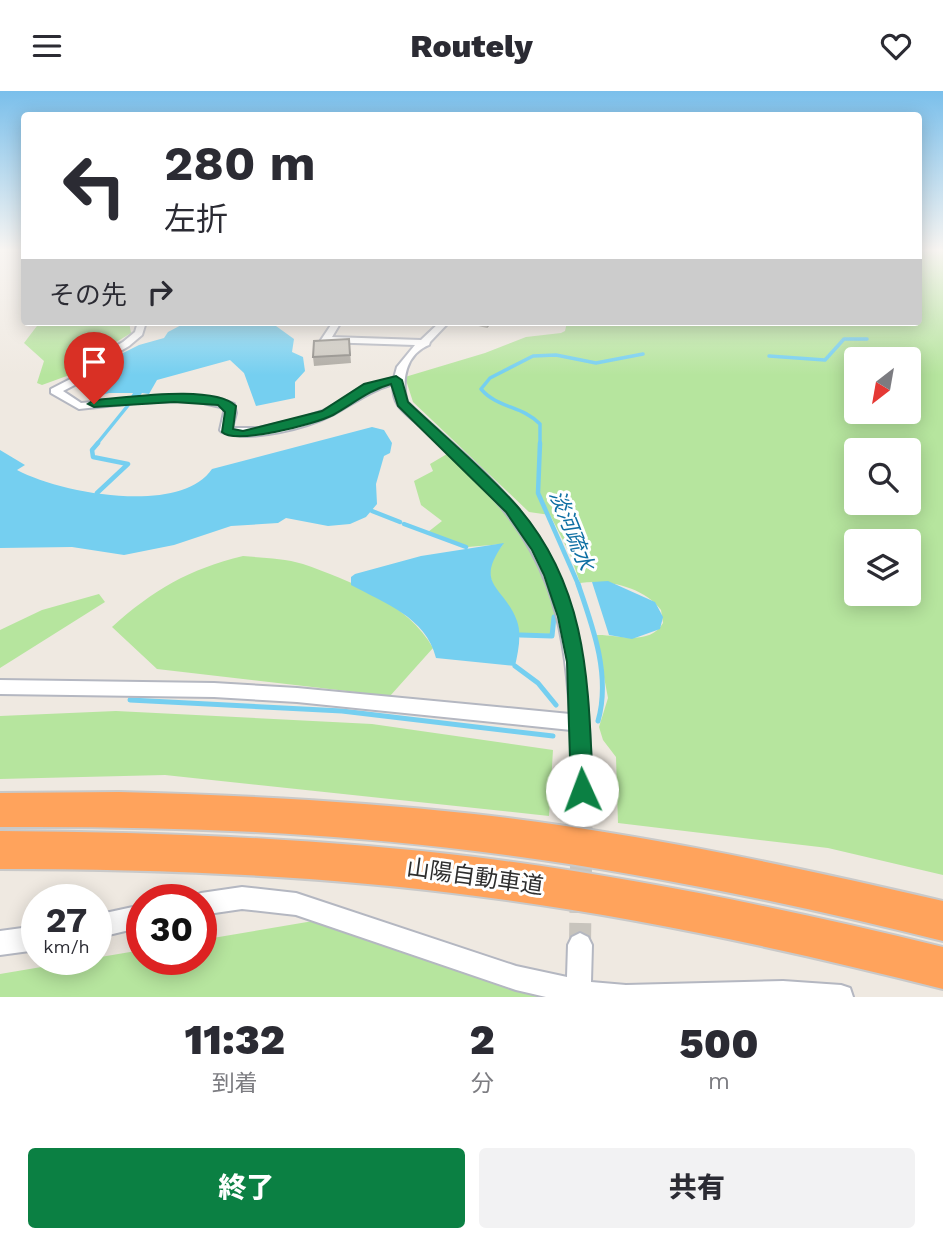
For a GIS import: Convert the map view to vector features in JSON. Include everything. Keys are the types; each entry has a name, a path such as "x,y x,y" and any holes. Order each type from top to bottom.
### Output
{"highway":[{"name":"山陽自動車道","path":"0,810 262,814 460,830 594,849 739,875 943,921"},
{"name":"山陽自動車道","path":"0,851 114,850 252,855 454,873 598,894 742,921 943,968"}],"street":[{"path":"141,326 139,333 126,344 96,361 88,374 55,391 79,406 174,398 221,401 230,406 226,430 243,435 326,413 368,387 396,380"},
{"path":"335,326 326,340 426,343"},
{"path":"441,326 403,363 396,380 402,403 511,509 539,548 562,601 579,678 582,790"},
{"path":"0,687 214,690 297,695 580,723"},
{"path":"217,901 230,898 285,901 527,981 578,992 626,997 783,993 841,997"},
{"path":"0,943 21,940"},
{"path":"578,992 580,945"}],"green space":[{"path":"922,291 943,291 943,875 828,848 618,823 616,757 603,740 599,727 608,698 596,635 632,638 650,635 663,623 661,610 645,596 624,586 602,582 580,583 570,554 550,515 529,512 413,402 405,377 485,353 526,337 561,333 566,326 922,326"},
{"path":"37,326 130,326 131,333 92,357 75,373 42,385 37,383 44,361 24,343"},
{"path":"447,454 512,520 537,557 558,615 553,616 551,634 519,633 495,589 491,580 491,562 503,544 468,547 428,532 442,521 421,505 414,481 433,471 430,464"},
{"path":"243,556 296,562 358,586 393,606 409,619 433,648 390,696 157,669 112,627 142,602 189,574"},
{"path":"99,594 105,602 0,668 0,630 42,610"},
{"path":"116,711 372,724 553,750 549,816 165,775 0,779 0,716"},
{"path":"319,920 540,997 0,997 0,974 21,970 21,975 112,975 112,955 126,953 126,975 217,975 217,937"}],"water":[{"path":"179,326 276,326 294,339 292,352 303,357 305,371 295,382 295,398 256,406 244,373 230,360 157,380 149,394 142,393 138,398 130,398 133,393 109,393 95,397 81,388 100,376 109,360 139,345 164,338 168,332"},
{"path":"372,427 384,430 392,443 390,453 384,456 376,484 377,504 366,517 350,524 328,526 286,518 278,523 231,526 174,545 124,555 72,547 0,548 0,450 25,465 17,470 61,486 119,496 148,496 174,492 196,483 212,469"},
{"path":"504,543 495,557 491,577 517,621 519,643 515,666 436,658 431,644 413,622 390,605 351,585 351,577 355,574 421,556"},
{"path":"608,581 655,602 663,617 660,629 632,639 609,635 592,582"}],"building":[{"path":"349,339 350,355 313,357 314,341"}],"waterway":[{"name":"淡河疏水","path":"769,356 825,360 844,339 867,339"},
{"name":"淡河疏水","path":"540,443 540,424 526,414 495,400 481,389 490,378 533,356 556,355 596,363 643,354"},
{"path":"96,445 134,398"},
{"path":"97,493 128,464 93,457 92,450 98,443"},
{"name":"淡河疏水","path":"540,443 538,493 579,586"},
{"path":"372,511 400,522"},
{"path":"404,524 466,547"},
{"name":"淡河疏水","path":"578,584 594,634 601,669 598,721"},
{"path":"520,635 552,636 554,617 557,617"},
{"path":"515,666 538,683 556,705"},
{"name":"淡河疏水","path":"130,700 342,711 553,736"}],"tunnel":[{"path":"580,945 582,790"}],"route":[{"path":"94,404 174,398 221,401 230,406 226,430 243,435 313,418 368,387 396,380 402,403 511,509 539,548 552,575 567,617 577,662 582,790"}]}
